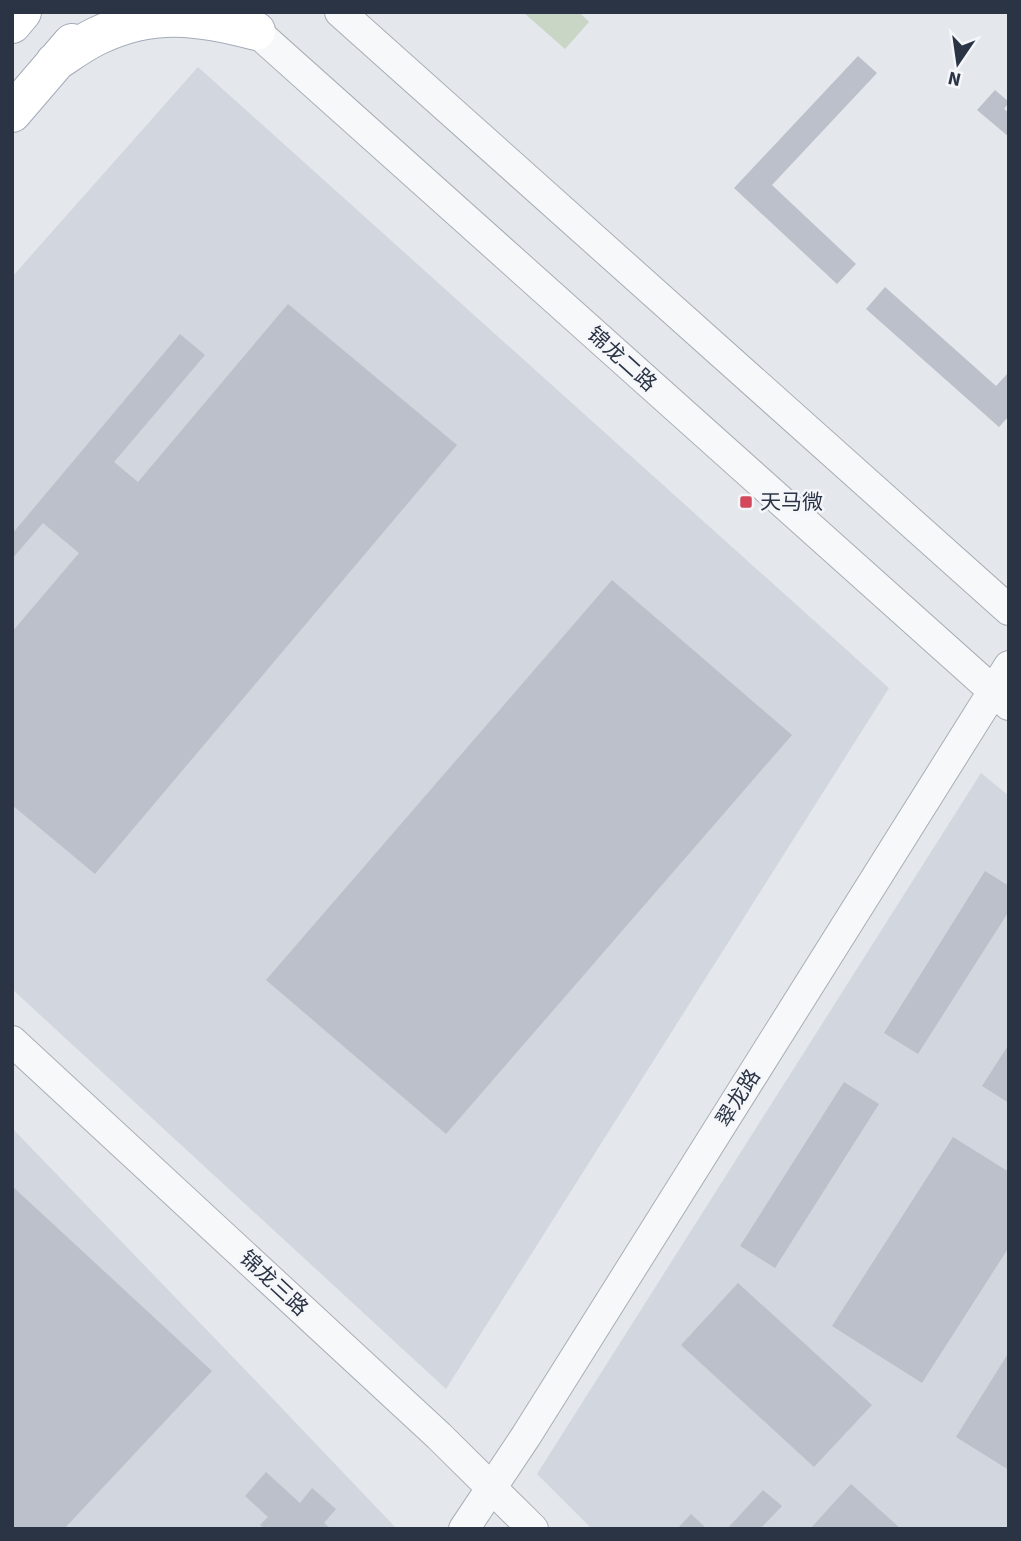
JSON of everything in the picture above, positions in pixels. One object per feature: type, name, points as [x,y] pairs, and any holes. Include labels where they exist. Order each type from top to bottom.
[{"type":"main road","points":[[12,113],[97,12]]},
{"type":"main road","points":[[55,62],[96,36],[134,22],[173,17],[245,22]]},
{"type":"street","points":[[340,12],[1009,610]]},
{"type":"street","name":"锦龙二路","points":[[245,22],[1001,698]]},
{"type":"street","name":"翠龙路","points":[[464,1529],[1001,698],[1009,666]]},
{"type":"street","name":"锦龙三路","points":[[12,1041],[439,1436],[533,1529]]},
{"type":"shaded area","points":[[198,67],[889,688],[446,1389],[12,989],[12,277]]},
{"type":"shaded area","points":[[981,773],[1009,796],[1009,1529],[592,1529],[537,1474]]},
{"type":"shaded area","points":[[12,1128],[254,1379],[397,1529],[12,1529]]},
{"type":"green space","points":[[523,12],[579,12],[589,22],[565,49]]},
{"type":"building","points":[[858,56],[877,73],[772,185],[856,264],[837,284],[734,188]]},
{"type":"building","points":[[995,90],[1009,102],[1004,109],[1009,113],[1009,137],[977,110]]},
{"type":"building","points":[[885,287],[996,386],[1009,372],[1009,416],[999,427],[866,309]]},
{"type":"building","points":[[288,304],[457,445],[95,874],[12,805],[12,632],[79,553],[43,523],[12,559],[12,534],[180,334],[205,355],[114,462],[138,482]]},
{"type":"building","points":[[612,580],[792,735],[446,1134],[266,980]]},
{"type":"building","points":[[985,871],[1009,886],[1009,911],[918,1054],[884,1033]]},
{"type":"building","points":[[1009,1044],[1009,1103],[982,1086]]},
{"type":"building","points":[[844,1082],[879,1104],[775,1268],[740,1246]]},
{"type":"building","points":[[953,1137],[1009,1172],[1009,1247],[922,1383],[832,1326]]},
{"type":"building","points":[[12,1186],[212,1371],[64,1529],[12,1529]]},
{"type":"building","points":[[738,1283],[872,1405],[814,1467],[681,1345]]},
{"type":"building","points":[[1009,1352],[1009,1470],[956,1437]]},
{"type":"building","points":[[266,1472],[300,1503],[312,1488],[336,1509],[324,1523],[331,1529],[265,1529],[260,1525],[268,1517],[245,1496]]},
{"type":"building","points":[[851,1484],[901,1529],[810,1529]]},
{"type":"building","points":[[763,1490],[782,1506],[760,1529],[727,1529]]},
{"type":"building","points":[[691,1514],[707,1529],[677,1529]]},
{"type":"place","name":"天马微","points":[[746,502]]}]
